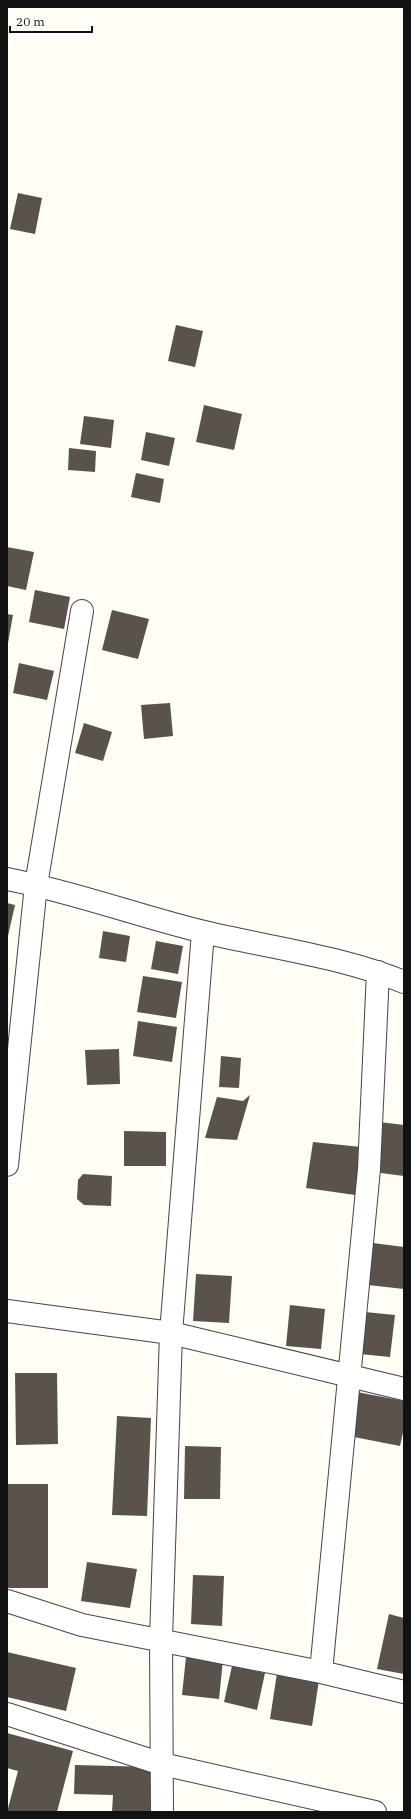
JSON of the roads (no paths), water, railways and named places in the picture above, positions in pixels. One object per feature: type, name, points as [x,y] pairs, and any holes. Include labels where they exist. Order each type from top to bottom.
[{"type":"street","points":[[7,1158],[14,1025],[82,611]]},
{"type":"street","points":[[7,879],[36,885],[203,932],[353,964],[404,982]]},
{"type":"street","points":[[162,1812],[161,1640],[171,1333],[203,932]]},
{"type":"street","points":[[321,1672],[369,1169],[378,972]]},
{"type":"street","points":[[7,1311],[171,1333],[404,1389]]},
{"type":"street","points":[[7,1601],[82,1625],[321,1672],[404,1692]]},
{"type":"street","points":[[7,1714],[162,1764],[375,1812]]}]
